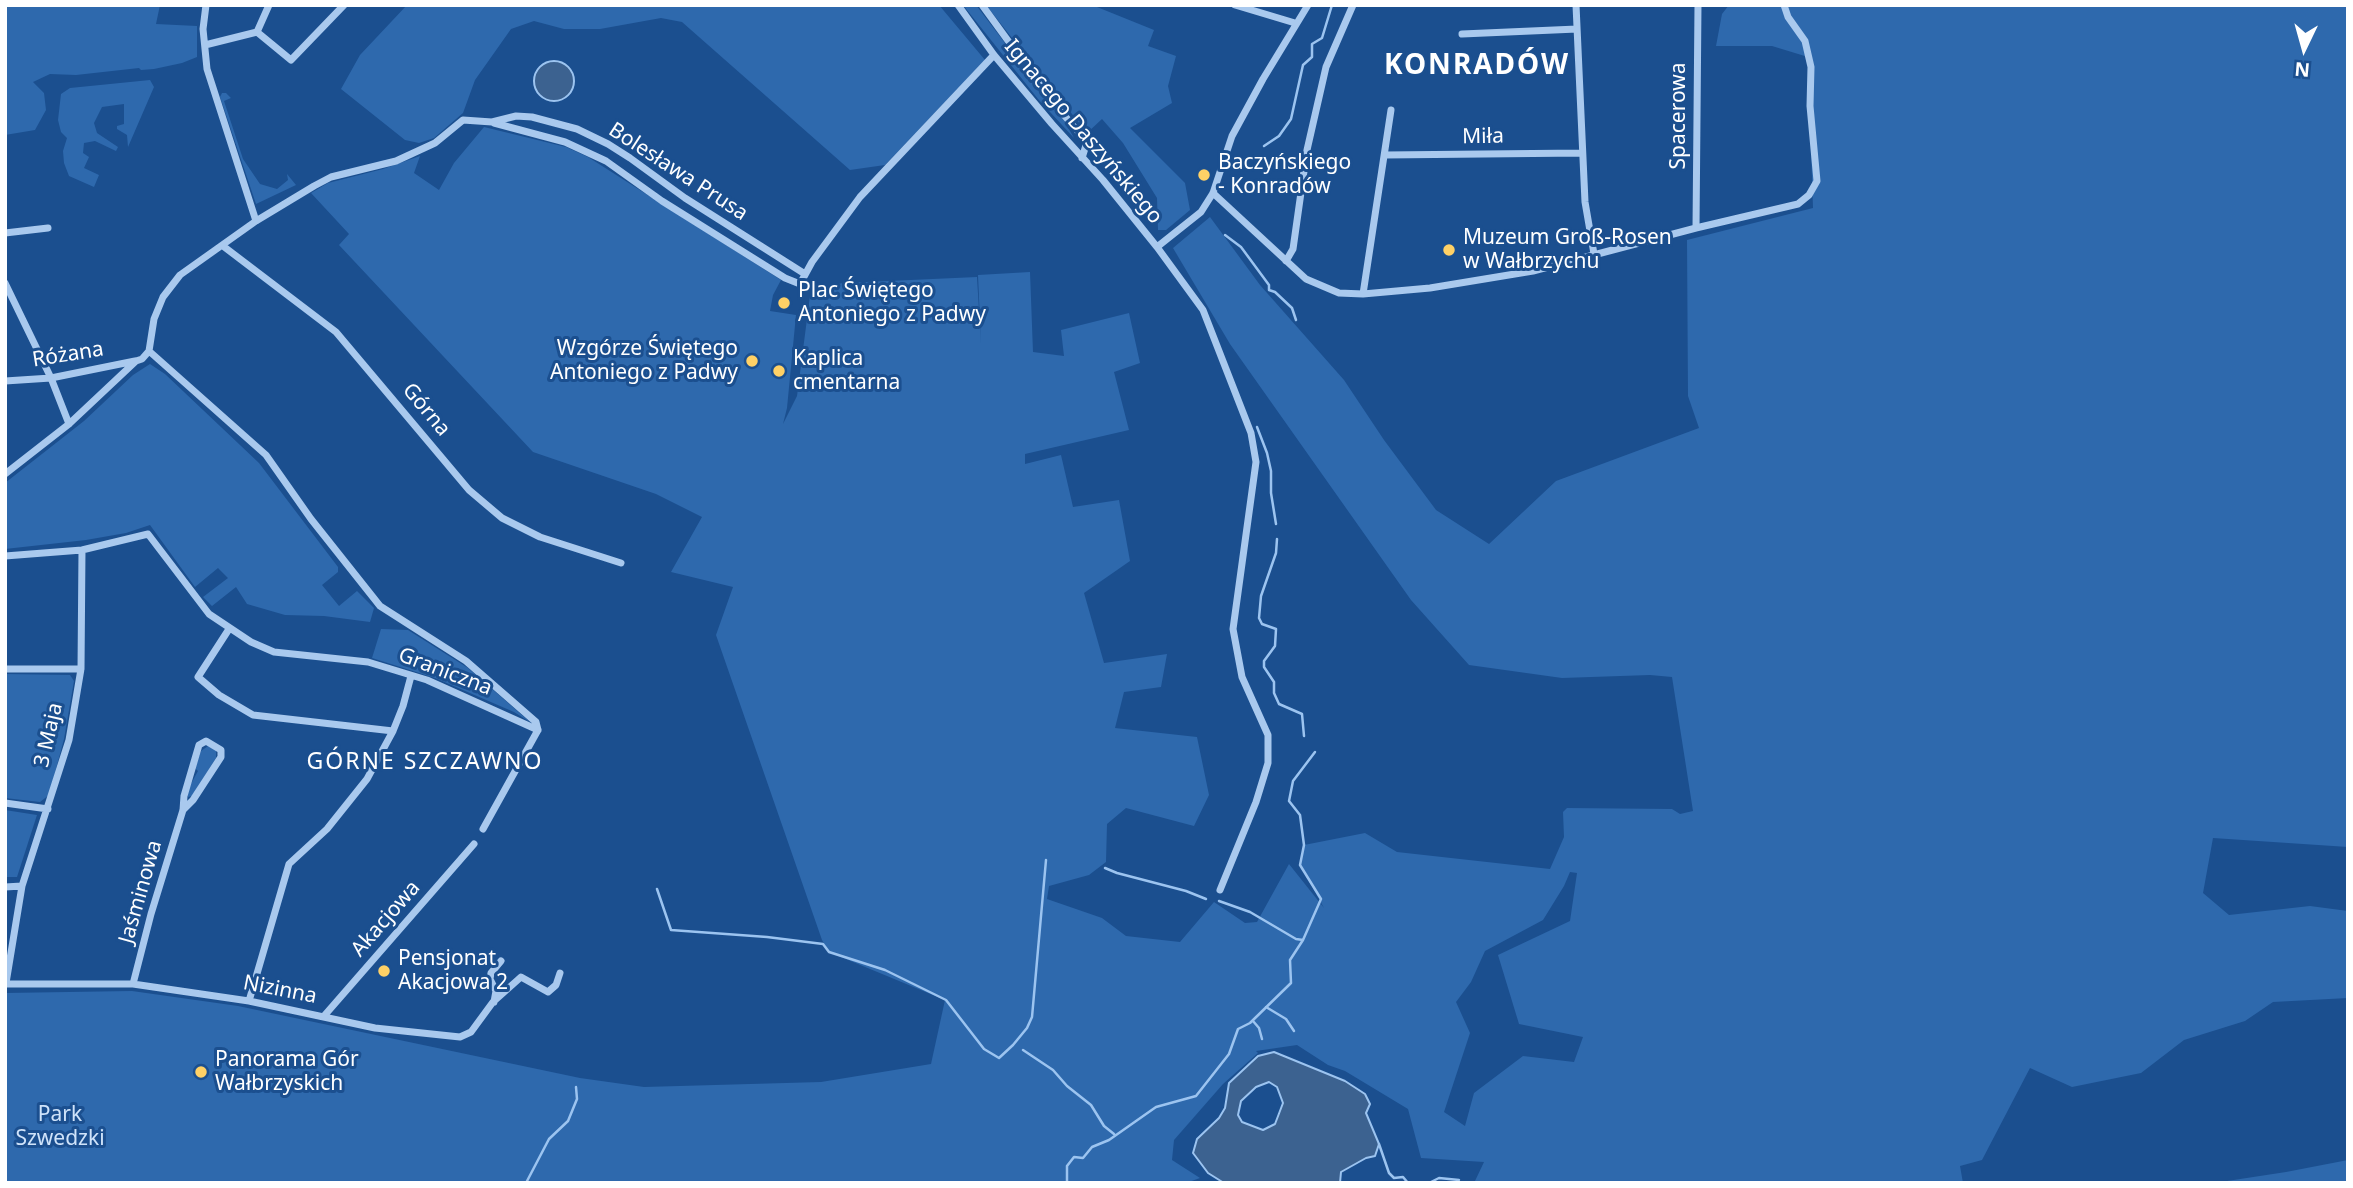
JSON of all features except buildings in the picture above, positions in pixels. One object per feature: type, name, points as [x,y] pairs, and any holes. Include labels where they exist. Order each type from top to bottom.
[{"type":"street","points":[[206,5],[203,29],[207,69],[256,221]]},
{"type":"street","points":[[257,32],[269,5]]},
{"type":"street","points":[[257,32],[291,60],[344,5]]},
{"type":"street","name":"Ignacego Daszyńskiego","points":[[958,5],[994,55],[1157,247],[1203,310],[1251,433],[1256,463],[1233,629],[1242,677],[1268,735],[1268,763],[1256,802],[1220,890]]},
{"type":"street","points":[[982,5],[1052,101],[1087,142],[1082,158]]},
{"type":"street","points":[[1235,5],[1295,23]]},
{"type":"street","points":[[1157,247],[1201,212],[1213,193],[1233,136],[1295,23],[1308,5]]},
{"type":"street","points":[[1286,261],[1293,249],[1307,150],[1325,67],[1353,5]]},
{"type":"street","points":[[1576,5],[1585,202],[1594,254]]},
{"type":"street","name":"Spacerowa","points":[[1696,228],[1698,5]]},
{"type":"street","points":[[1213,193],[1307,279],[1339,293],[1363,294],[1430,288],[1523,273],[1798,204],[1809,195],[1817,181],[1810,106],[1811,67],[1805,41],[1788,17],[1784,5]]},
{"type":"street","points":[[1462,34],[1577,29]]},
{"type":"street","points":[[205,45],[257,32]]},
{"type":"street","points":[[492,122],[565,142],[607,161],[662,201],[785,278],[800,284],[850,210],[880,174],[994,55]]},
{"type":"street","points":[[1363,294],[1391,110]]},
{"type":"street","name":"Bolesława Prusa","points":[[149,351],[154,319],[163,297],[180,275],[256,221],[331,177],[396,161],[435,143],[463,120],[492,122],[516,116],[532,117],[577,129],[608,144],[685,198],[806,274]]},
{"type":"street","name":"Miła","points":[[1385,155],[1582,153]]},
{"type":"street","points":[[5,233],[48,228]]},
{"type":"street","name":"Górna","points":[[223,246],[337,332],[469,490],[502,518],[540,537],[621,563]]},
{"type":"street","points":[[5,282],[51,378],[69,424]]},
{"type":"street","points":[[5,474],[69,424],[149,351],[266,456],[311,519],[380,606],[466,661],[536,722],[538,730],[483,829]]},
{"type":"street","name":"Różana","points":[[5,381],[51,378],[136,361]]},
{"type":"street","name":"Graniczna","points":[[5,556],[82,550],[148,534],[209,614],[251,642],[274,652],[368,662],[427,680],[538,730]]},
{"type":"street","name":"3 Maja","points":[[6,984],[22,886],[69,740],[80,669],[82,550]]},
{"type":"street","points":[[229,629],[198,677],[219,695],[253,715],[393,731]]},
{"type":"street","name":"3 Maja","points":[[5,669],[80,669]]},
{"type":"street","points":[[249,1001],[289,864],[327,829],[367,779],[393,731],[411,676]]},
{"type":"street","name":"Jaśminowa","points":[[133,984],[199,745],[206,741],[221,750],[222,757],[193,800],[183,810]]},
{"type":"street","points":[[5,803],[48,809]]},
{"type":"street","name":"Akacjowa","points":[[324,1017],[474,844]]},
{"type":"street","points":[[5,887],[22,886]]},
{"type":"street","points":[[494,1002],[496,991],[490,979],[491,973],[501,961]]},
{"type":"street","name":"Nizinna","points":[[6,984],[133,984],[249,1001],[375,1028],[460,1037],[471,1032],[494,1002],[521,977],[548,992],[556,985],[560,973]]},
{"type":"green space","points":[[5,5],[160,5],[156,24],[197,26],[197,57],[154,69],[139,68],[76,75],[50,74],[33,82],[44,93],[46,110],[35,130],[5,135]]},
{"type":"green space","points":[[407,5],[939,5],[985,60],[885,165],[850,170],[682,22],[661,18],[600,29],[564,29],[534,21],[511,29],[475,80],[463,113],[434,138],[419,143],[405,140],[341,89],[360,55]]},
{"type":"green space","points":[[963,5],[976,5],[1065,122],[1074,138],[1038,99]]},
{"type":"green space","points":[[986,5],[1092,5],[1154,30],[1148,46],[1176,56],[1168,86],[1172,103],[1130,128],[1185,183],[1190,210],[1166,230],[1158,230],[1157,198],[1123,143],[1102,119],[1087,133]]},
{"type":"green space","name":"Park Szwedzki","points":[[1729,5],[2348,5],[2348,847],[2213,838],[2203,893],[2229,915],[2310,906],[2348,911],[2348,998],[2273,1002],[2245,1021],[2184,1040],[2141,1073],[2072,1087],[2030,1068],[1982,1160],[1960,1166],[1963,1183],[1477,1183],[1475,1181],[1484,1162],[1421,1158],[1408,1109],[1297,1045],[1256,1051],[1258,1053],[1223,1084],[1174,1140],[1172,1160],[1200,1178],[1186,1183],[5,1183],[5,993],[132,991],[238,1006],[580,1078],[644,1087],[821,1082],[931,1064],[945,1000],[829,952],[822,940],[716,635],[733,587],[671,572],[702,517],[656,494],[533,452],[339,245],[349,234],[311,193],[328,183],[420,156],[414,173],[439,190],[454,163],[484,127],[566,147],[588,157],[781,280],[773,295],[770,311],[796,315],[783,424],[797,396],[811,288],[844,283],[977,277],[981,344],[978,275],[1030,272],[1033,352],[1064,356],[1061,330],[1129,313],[1140,363],[1114,372],[1129,430],[1025,454],[1025,464],[1061,455],[1073,507],[1119,500],[1130,561],[1084,593],[1104,663],[1167,654],[1161,687],[1124,692],[1115,728],[1197,737],[1209,795],[1194,826],[1126,808],[1107,824],[1106,862],[1089,875],[1049,886],[1047,899],[1102,918],[1126,936],[1180,942],[1214,902],[1245,923],[1257,922],[1289,864],[1324,908],[1300,865],[1304,845],[1365,833],[1397,852],[1550,869],[1564,837],[1563,812],[1567,808],[1672,809],[1680,814],[1693,811],[1672,677],[1650,675],[1562,678],[1469,665],[1411,600],[1230,344],[1173,248],[1210,217],[1260,285],[1344,380],[1436,510],[1489,544],[1556,481],[1699,428],[1688,396],[1687,240],[1813,208],[1808,57],[1772,46],[1716,46],[1722,14]],"holes":[[[1570,872],[1577,873],[1570,921],[1498,955],[1519,1024],[1583,1037],[1574,1062],[1523,1056],[1474,1093],[1465,1126],[1444,1112],[1470,1033],[1456,1002],[1471,982],[1485,951],[1543,920]]]},
{"type":"green space","points":[[150,80],[154,87],[128,147],[127,135],[117,129],[117,126],[124,124],[124,104],[102,107],[94,123],[97,133],[118,147],[116,151],[95,141],[84,143],[83,153],[89,157],[84,168],[99,175],[94,187],[69,176],[63,151],[67,138],[61,132],[58,120],[61,94],[70,88]]},
{"type":"green space","points":[[222,93],[231,98],[224,101],[243,159],[260,184],[277,189],[288,180],[287,174],[296,185],[256,204],[220,97]]},
{"type":"green space","points":[[150,364],[165,374],[259,463],[338,567],[338,572],[322,585],[339,606],[357,591],[374,608],[370,622],[324,616],[285,615],[247,604],[236,587],[212,606],[203,597],[228,578],[218,568],[195,587],[150,525],[126,533],[86,540],[5,549],[5,483],[84,421],[133,375]]},
{"type":"green space","points":[[381,629],[408,630],[468,668],[530,722],[514,712],[435,678],[372,658]]},
{"type":"green space","points":[[5,674],[70,675],[74,681],[64,739],[49,795],[40,802],[5,798]]},
{"type":"green space","points":[[208,746],[216,749],[216,758],[192,796],[188,797],[187,791],[198,771],[195,768],[201,751]]},
{"type":"green space","points":[[5,810],[37,815],[17,877],[5,877]]},
{"type":"green space","points":[[2348,1160],[2348,1183],[2214,1183],[2286,1172]]},
{"type":"shaded area","points":[[554,61],[562,62],[568,67],[573,73],[573,89],[568,95],[562,100],[554,101],[546,100],[540,95],[535,89],[534,81],[535,73],[540,67],[546,62]]},
{"type":"shaded area","points":[[1274,1052],[1345,1081],[1365,1094],[1370,1104],[1366,1113],[1379,1144],[1375,1156],[1341,1172],[1340,1183],[1224,1183],[1208,1173],[1193,1153],[1197,1139],[1219,1118],[1225,1108],[1229,1083],[1258,1056]],"holes":[[[1269,1082],[1277,1087],[1283,1103],[1275,1124],[1263,1130],[1242,1122],[1238,1115],[1241,1101],[1256,1087]]]},
{"type":"waterway","points":[[1264,146],[1279,136],[1291,119],[1303,65],[1312,57],[1312,44],[1322,38],[1332,5]]},
{"type":"waterway","points":[[1225,235],[1241,247],[1269,285],[1269,290],[1275,292],[1292,308],[1296,320]]},
{"type":"waterway","points":[[1257,427],[1271,471],[1276,524]]},
{"type":"waterway","points":[[1277,539],[1276,553],[1261,596],[1259,618],[1262,624],[1276,629],[1275,646],[1264,661],[1264,667],[1274,682],[1274,693],[1279,704],[1302,714],[1304,736]]},
{"type":"waterway","points":[[1067,1183],[1067,1166],[1074,1157],[1083,1158],[1092,1147],[1109,1140],[1156,1107],[1196,1096],[1229,1054],[1238,1029],[1250,1023],[1291,983],[1290,960],[1303,940],[1321,899],[1300,865],[1304,845],[1300,815],[1289,801],[1293,781],[1315,752]]},
{"type":"waterway","points":[[657,889],[671,930],[823,944],[829,952],[885,970],[946,1000],[984,1049],[999,1058],[1027,1028],[1032,1017],[1046,860]]},
{"type":"waterway","points":[[1105,868],[1206,899]]},
{"type":"waterway","points":[[1219,901],[1250,912],[1296,939],[1303,940]]},
{"type":"waterway","points":[[1266,1007],[1286,1019],[1294,1031]]},
{"type":"waterway","points":[[1253,1021],[1259,1028],[1262,1039]]},
{"type":"waterway","points":[[1023,1050],[1053,1070],[1067,1086],[1091,1105],[1104,1126],[1114,1134]]},
{"type":"waterway","points":[[526,1183],[549,1139],[568,1121],[577,1099],[576,1087]]},
{"type":"waterway","points":[[1379,1144],[1389,1173],[1394,1178],[1403,1177],[1408,1183]]},
{"type":"waterway","points":[[1429,1183],[1439,1178],[1459,1180]]},
{"type":"place","name":"Baczyńskiego - Konradów","points":[[1204,175]]},
{"type":"place","name":"Muzeum Groß-Rosen w Wałbrzychu","points":[[1449,250]]},
{"type":"place","name":"Plac Świętego Antoniego z Padwy","points":[[784,303]]},
{"type":"place","name":"Wzgórze Świętego Antoniego z Padwy","points":[[752,361]]},
{"type":"place","name":"Kaplica cmentarna","points":[[779,371]]},
{"type":"place","name":"Pensjonat Akacjowa 2","points":[[384,971]]},
{"type":"place","name":"Panorama Gór Wałbrzyskich","points":[[201,1072]]},
{"type":"district","name":"KONRADÓW","points":[[1477,66]]},
{"type":"district","name":"GÓRNE SZCZAWNO","points":[[425,762]]}]
